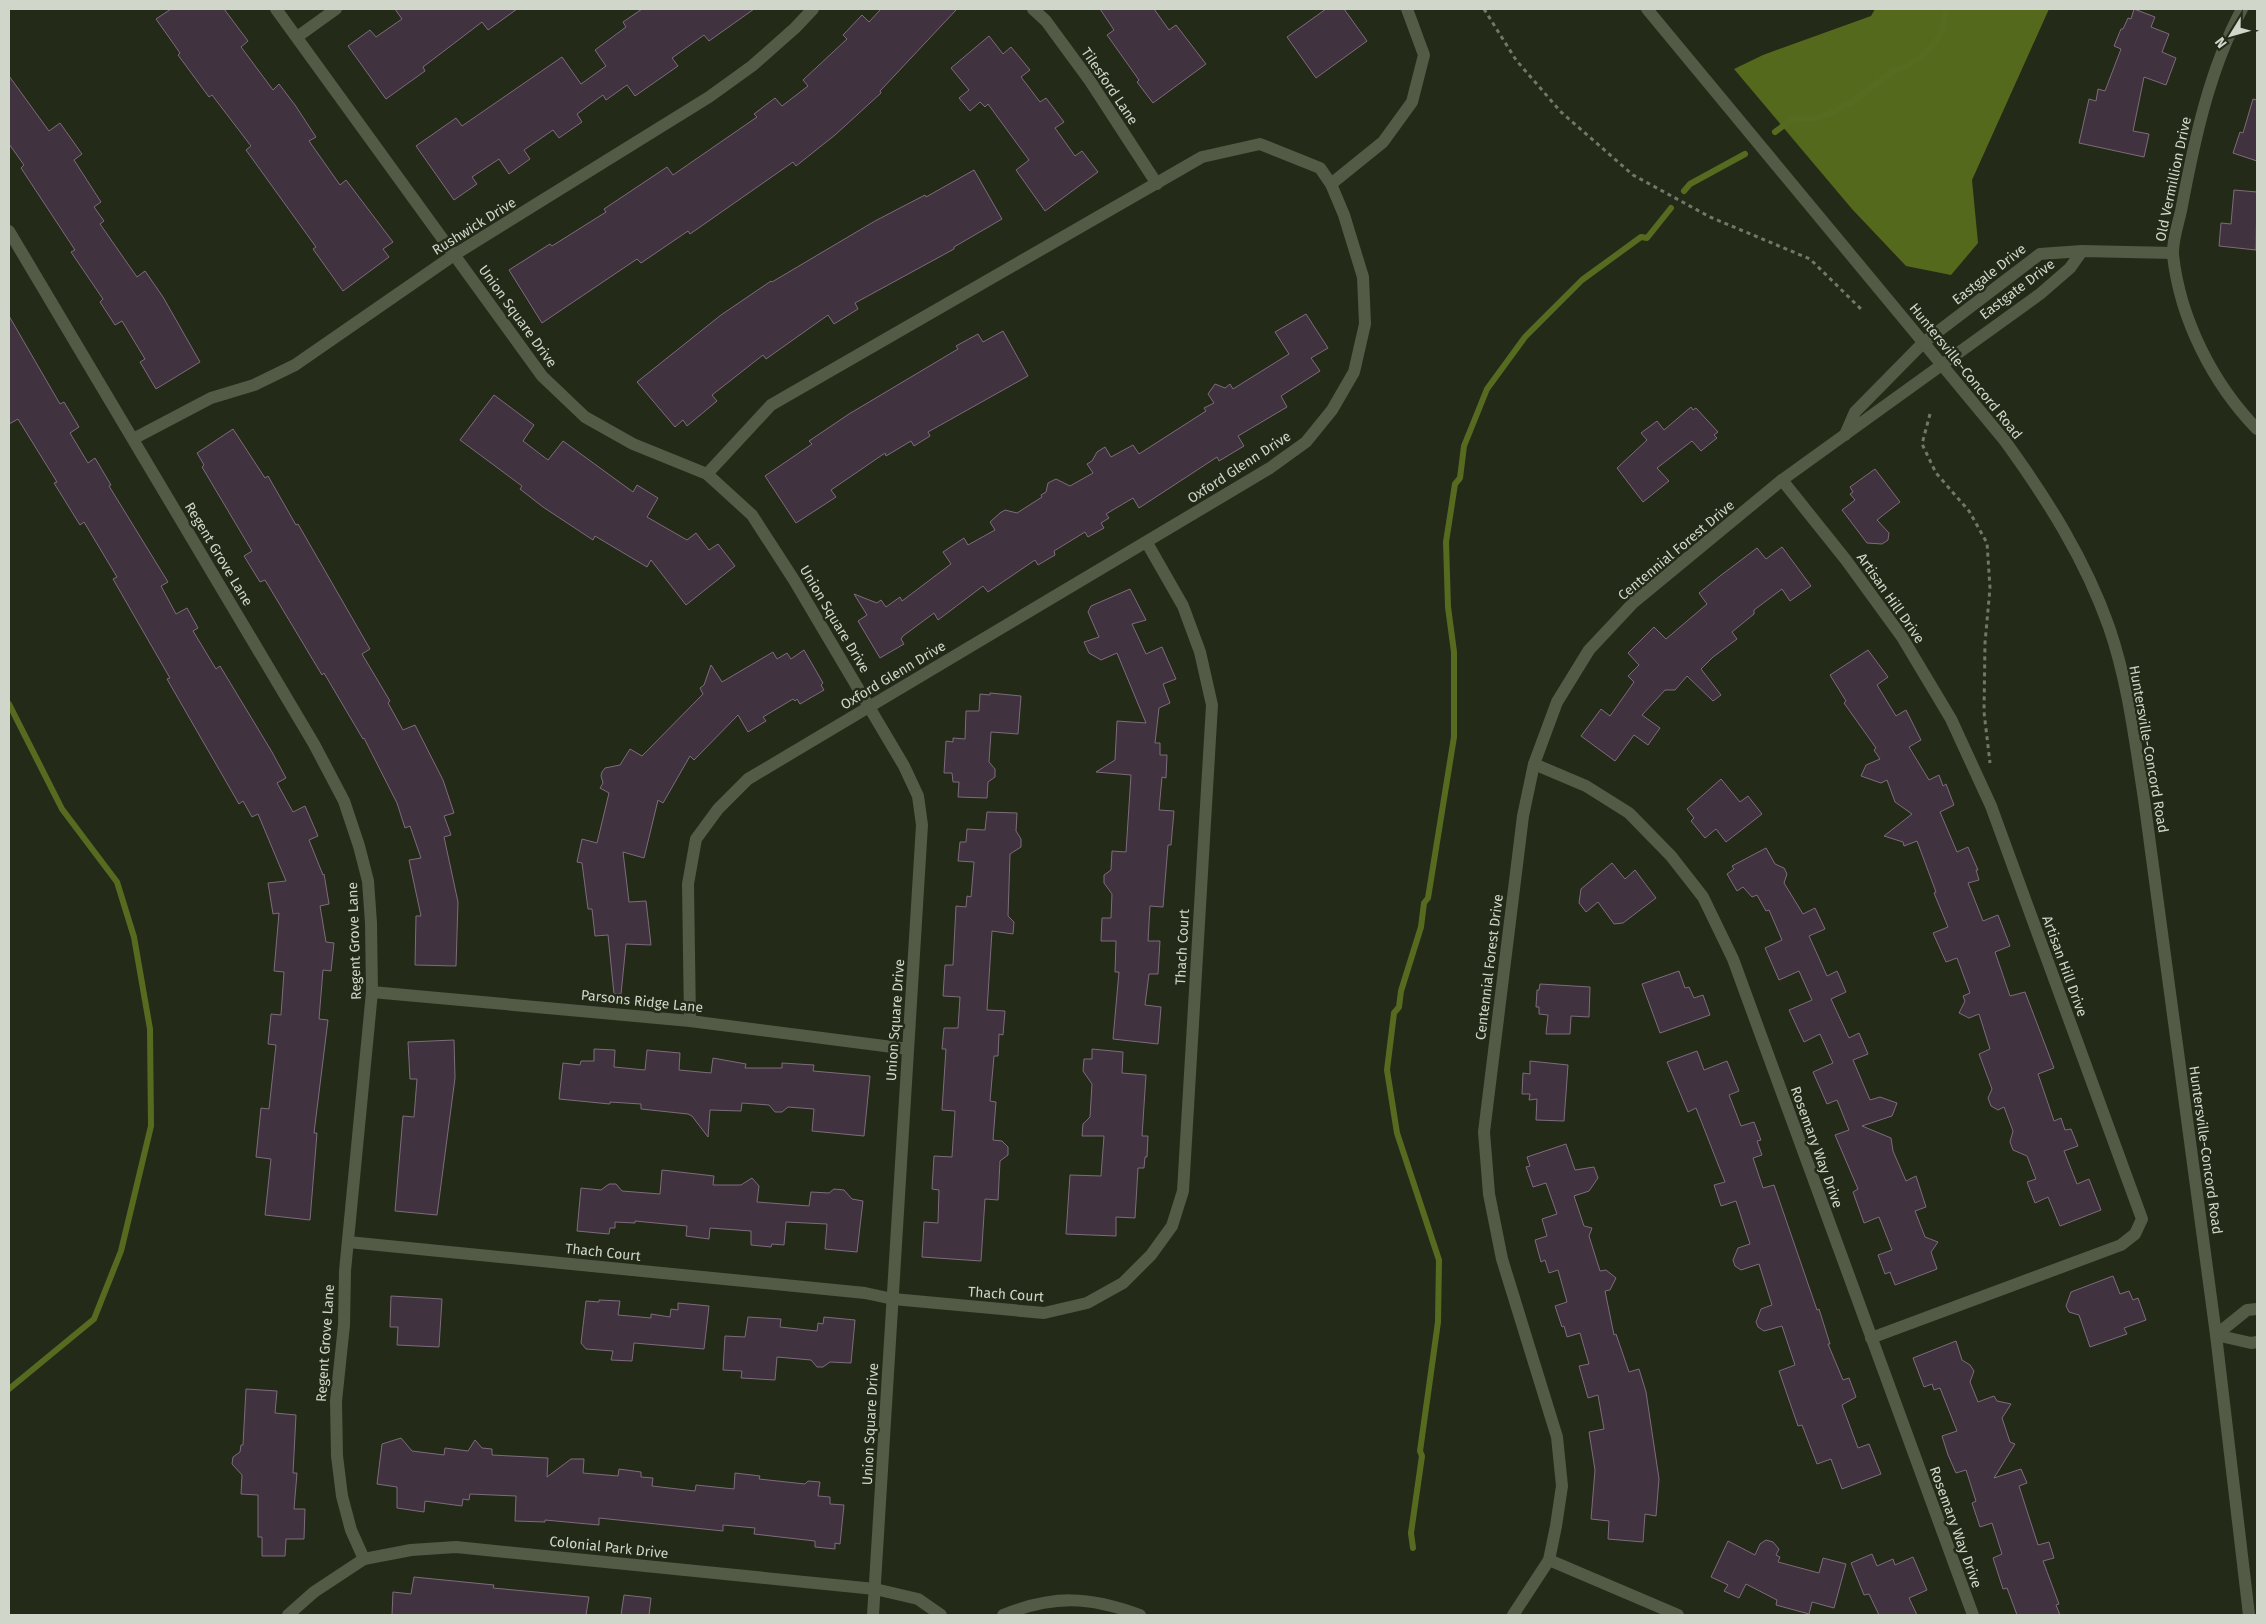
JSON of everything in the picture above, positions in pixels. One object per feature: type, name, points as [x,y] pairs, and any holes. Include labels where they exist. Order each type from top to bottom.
[{"type":"street","name":"Union Square Drive","points":[[276,9],[542,376],[585,417],[633,444],[707,474],[752,515],[794,580],[904,766],[918,796],[922,826],[873,1615]]},
{"type":"street","points":[[296,37],[336,9]]},
{"type":"street","name":"Rushwick Drive","points":[[133,439],[211,398],[254,385],[295,365],[454,255],[709,97],[752,66],[795,28],[813,9]]},
{"type":"street","name":"Tilesford Lane","points":[[1033,9],[1046,21],[1090,81],[1157,184]]},
{"type":"street","points":[[1332,184],[1383,142],[1412,102],[1424,55],[1407,9]]},
{"type":"street","name":"Huntersville-Concord Road","points":[[1647,9],[1823,219],[2005,441],[2046,498],[2088,573],[2110,629],[2130,710],[2144,799],[2216,1335],[2249,1615]]},
{"type":"street","name":"Old Vermillion Drive","points":[[2242,9],[2230,32],[2201,117],[2173,253],[2181,296],[2201,350],[2237,409],[2257,430]]},
{"type":"street","name":"Oxford Glenn Drive","points":[[690,1021],[688,884],[696,839],[718,809],[748,779],[1270,468],[1306,442],[1332,410],[1354,372],[1365,324],[1363,277],[1344,214],[1332,184],[1320,168],[1260,144],[1202,157],[771,405],[707,474]]},
{"type":"street","name":"Regent Grove Lane","points":[[9,232],[314,744],[344,801],[368,881],[372,992],[345,1271],[344,1325],[336,1401],[337,1456],[346,1513],[351,1530],[364,1559]]},
{"type":"street","points":[[2082,251],[2173,253]]},
{"type":"street","name":"Eastgale Drive","points":[[1923,343],[2040,254],[2082,251]]},
{"type":"street","name":"Eastgate Drive","points":[[1940,364],[2040,294],[2070,268],[2082,251]]},
{"type":"street","points":[[1845,435],[1855,412],[1923,343]]},
{"type":"street","name":"Centennial Forest Drive","points":[[1513,1615],[1549,1560],[1562,1486],[1556,1437],[1502,1259],[1489,1194],[1484,1132],[1523,816],[1534,764],[1557,702],[1589,650],[1634,602],[1782,480],[1940,364]]},
{"type":"street","name":"Artisan Hill Drive","points":[[1782,480],[1846,560],[1902,637],[1951,719],[1991,806],[2142,1219],[2135,1234],[2121,1245],[1871,1338]]},
{"type":"street","name":"Thach Court","points":[[348,1242],[865,1293],[893,1299],[1044,1313],[1087,1303],[1123,1283],[1151,1255],[1172,1226],[1183,1191],[1212,704],[1200,652],[1183,606],[1147,543]]},
{"type":"street","name":"Rosemary Way Drive","points":[[1534,764],[1586,786],[1629,813],[1671,856],[1703,897],[1732,959],[1973,1615]]},
{"type":"street","name":"Parsons Ridge Lane","points":[[372,992],[690,1021],[908,1048]]},
{"type":"street","points":[[2216,1335],[2247,1310],[2257,1309]]},
{"type":"street","points":[[2216,1335],[2251,1343],[2257,1342]]},
{"type":"street","name":"Colonial Park Drive","points":[[288,1615],[314,1592],[364,1559],[411,1550],[456,1547],[875,1589],[918,1598],[941,1615]]},
{"type":"street","points":[[1549,1560],[1678,1615]]},
{"type":"street","points":[[1002,1615],[1029,1604],[1061,1600],[1098,1602],[1140,1615]]},
{"type":"path","points":[[1484,9],[1516,60],[1561,112],[1633,175],[1710,217],[1810,259],[1863,311]]},
{"type":"path","points":[[1930,414],[1922,444],[1936,473],[1969,510],[1987,542],[1990,588],[1984,643],[1984,712],[1991,767]]},
{"type":"green space","points":[[1875,9],[2049,9],[1972,180],[1978,243],[1951,275],[1906,266],[1852,209],[1734,69],[1763,55],[1871,16]]},
{"type":"building","points":[[171,9],[224,9],[248,41],[241,47],[273,90],[279,84],[295,105],[316,137],[309,141],[340,185],[346,180],[393,242],[383,249],[389,257],[343,291],[313,249],[316,247],[246,150],[251,146],[212,95],[209,97],[178,55],[180,53],[156,19]]},
{"type":"building","points":[[395,9],[517,9],[488,30],[482,22],[423,67],[425,71],[386,99],[348,46],[370,30],[376,37],[402,19]]},
{"type":"building","points":[[642,9],[754,9],[709,41],[704,35],[672,58],[678,66],[635,96],[627,85],[606,100],[603,95],[577,114],[582,122],[559,138],[553,130],[524,150],[530,159],[509,174],[499,159],[472,177],[477,184],[454,200],[416,146],[456,118],[462,126],[562,57],[581,84],[606,66],[595,50],[626,27],[623,22]]},
{"type":"building","points":[[881,9],[957,9],[880,91],[881,93],[835,135],[796,166],[793,162],[690,234],[688,231],[641,263],[637,259],[542,323],[509,270],[606,212],[604,209],[667,167],[673,175],[757,117],[754,114],[775,98],[782,106],[808,86],[803,80],[847,39],[843,35],[862,15],[869,22]]},
{"type":"building","points":[[1100,9],[1154,9],[1169,30],[1176,25],[1206,64],[1153,103],[1107,35],[1114,30]]},
{"type":"building","points":[[1326,9],[1344,9],[1367,41],[1316,78],[1287,37]]},
{"type":"building","points":[[2134,9],[2155,17],[2151,27],[2169,34],[2162,52],[2176,58],[2166,85],[2144,77],[2133,131],[2149,134],[2144,157],[2079,143],[2089,99],[2096,101],[2098,89],[2105,91],[2121,49],[2114,46],[2121,29],[2123,29],[2128,18],[2131,19]]},
{"type":"building","points":[[989,36],[1003,54],[1011,47],[1030,70],[1021,77],[1040,102],[1046,98],[1064,122],[1055,128],[1075,156],[1082,151],[1098,172],[1045,211],[1016,170],[1029,160],[988,104],[985,107],[980,102],[970,111],[959,98],[969,90],[951,68]]},
{"type":"building","points":[[9,76],[49,131],[60,123],[82,154],[74,160],[101,202],[94,207],[104,221],[100,224],[137,277],[145,271],[163,297],[200,362],[156,389],[140,362],[145,359],[122,321],[115,325],[100,302],[103,299],[71,252],[75,250],[21,168],[24,165],[9,144]]},
{"type":"building","points":[[2253,99],[2257,100],[2257,161],[2233,153],[2240,132],[2243,133]]},
{"type":"building","points":[[974,170],[1002,219],[954,247],[954,249],[855,303],[858,309],[834,324],[828,315],[766,359],[763,355],[712,395],[717,401],[687,426],[683,420],[675,427],[637,382],[721,315],[771,281],[875,221],[925,195],[926,197]]},
{"type":"building","points":[[2234,190],[2257,192],[2256,250],[2219,246],[2221,223],[2231,224]]},
{"type":"building","points":[[1306,314],[1328,348],[1311,358],[1320,371],[1281,396],[1287,407],[1238,436],[1244,446],[1219,461],[1217,457],[1139,508],[1133,498],[1106,514],[1109,518],[1101,523],[1104,528],[1088,537],[1085,532],[1054,551],[1055,555],[1038,565],[1035,560],[988,592],[983,586],[938,620],[934,613],[903,636],[901,639],[904,644],[880,658],[858,621],[867,615],[854,594],[877,603],[881,600],[886,607],[900,597],[902,601],[951,564],[943,552],[964,538],[968,545],[995,530],[990,522],[1000,513],[1005,510],[1017,513],[1042,497],[1041,495],[1046,492],[1048,483],[1056,479],[1070,486],[1093,473],[1087,464],[1092,461],[1097,452],[1105,447],[1111,457],[1133,445],[1139,454],[1206,411],[1204,408],[1214,403],[1208,394],[1215,384],[1225,388],[1230,384],[1233,389],[1289,354],[1275,332]]},
{"type":"building","points":[[9,316],[60,404],[64,402],[79,427],[70,433],[88,463],[95,458],[111,485],[109,486],[168,582],[161,586],[176,614],[187,608],[198,628],[193,631],[216,669],[220,666],[272,752],[286,778],[277,783],[293,812],[305,806],[318,836],[309,840],[324,874],[329,904],[320,906],[326,942],[334,943],[331,971],[323,970],[319,1019],[328,1020],[314,1133],[317,1133],[310,1220],[265,1215],[271,1159],[256,1157],[261,1108],[269,1109],[276,1045],[268,1044],[271,1014],[281,1015],[284,972],[274,971],[279,913],[273,914],[268,883],[286,881],[258,814],[252,817],[243,801],[239,804],[167,679],[170,678],[113,579],[117,577],[84,522],[80,525],[54,483],[57,482],[18,419],[9,424]]},
{"type":"building","points":[[1003,331],[1028,376],[928,432],[930,436],[914,446],[911,441],[886,456],[885,453],[831,490],[836,497],[796,523],[765,476],[812,444],[809,441],[849,414],[958,349],[956,346],[978,334],[983,342]]},
{"type":"building","points":[[494,395],[534,425],[523,441],[548,460],[563,441],[633,492],[637,485],[658,498],[647,517],[687,540],[696,533],[709,550],[718,544],[735,566],[686,605],[651,560],[647,567],[595,536],[593,540],[543,507],[520,489],[522,486],[460,440]]},
{"type":"building","points":[[1691,407],[1693,410],[1696,408],[1718,432],[1714,435],[1717,438],[1701,451],[1692,441],[1657,468],[1669,481],[1643,502],[1617,468],[1647,440],[1641,433],[1657,421],[1664,430]]},
{"type":"building","points":[[233,429],[265,478],[268,476],[296,525],[298,524],[370,649],[362,654],[390,701],[388,703],[403,730],[415,725],[443,780],[454,813],[444,816],[451,835],[444,837],[458,902],[456,966],[415,965],[416,916],[421,916],[409,860],[421,858],[410,826],[405,828],[397,803],[364,738],[324,673],[322,675],[265,580],[260,582],[244,556],[252,551],[202,467],[204,465],[197,453]]},
{"type":"building","points":[[1875,469],[1900,502],[1877,520],[1889,533],[1888,540],[1882,544],[1867,543],[1842,510],[1855,500],[1850,494],[1853,492],[1850,487]]},
{"type":"building","points":[[1782,547],[1811,586],[1790,601],[1782,589],[1754,610],[1754,614],[1732,632],[1737,639],[1713,657],[1701,669],[1721,695],[1713,701],[1687,676],[1675,690],[1665,690],[1642,715],[1660,728],[1648,745],[1634,735],[1615,761],[1581,736],[1601,709],[1610,716],[1634,682],[1628,676],[1639,665],[1628,653],[1654,627],[1666,639],[1707,604],[1699,593],[1720,576],[1757,548],[1766,559]]},
{"type":"building","points":[[1130,589],[1146,620],[1132,624],[1146,654],[1162,647],[1176,679],[1163,684],[1170,703],[1159,708],[1155,743],[1160,743],[1160,755],[1167,755],[1166,778],[1162,777],[1159,810],[1174,811],[1171,845],[1168,845],[1163,907],[1150,906],[1148,941],[1160,941],[1158,974],[1149,974],[1145,1005],[1161,1007],[1158,1044],[1113,1039],[1119,972],[1115,972],[1116,941],[1101,941],[1102,918],[1111,918],[1112,894],[1104,883],[1104,875],[1111,870],[1112,851],[1126,852],[1131,775],[1096,772],[1115,760],[1117,721],[1146,723],[1117,653],[1101,660],[1089,653],[1084,642],[1099,637],[1088,612],[1091,606]]},
{"type":"building","points":[[804,650],[823,683],[821,685],[824,690],[800,704],[797,699],[795,701],[793,699],[763,717],[766,721],[748,732],[738,715],[694,760],[690,756],[663,803],[658,800],[644,858],[623,852],[629,902],[646,901],[651,945],[626,944],[621,994],[614,994],[608,935],[595,936],[592,909],[588,909],[582,863],[577,862],[582,839],[597,843],[609,793],[600,788],[603,783],[602,772],[605,768],[620,765],[630,749],[642,756],[703,694],[700,688],[704,685],[711,665],[722,682],[773,652],[777,659],[787,653],[791,659]]},
{"type":"building","points":[[1868,650],[1888,677],[1877,685],[1896,716],[1906,710],[1921,740],[1909,747],[1929,780],[1939,775],[1943,786],[1946,784],[1954,805],[1940,812],[1957,852],[1968,847],[1978,870],[1976,870],[1979,880],[1968,883],[1983,921],[1998,915],[2010,946],[1995,952],[2010,996],[2025,992],[2054,1068],[2038,1074],[2054,1121],[2061,1118],[2065,1130],[2071,1129],[2078,1146],[2064,1151],[2077,1184],[2089,1179],[2101,1210],[2060,1226],[2048,1197],[2035,1203],[2027,1182],[2036,1179],[2027,1156],[2013,1150],[2010,1142],[2013,1131],[2004,1107],[1998,1110],[1991,1106],[1988,1098],[1992,1089],[1979,1054],[1990,1049],[1979,1014],[1969,1018],[1959,1013],[1965,1001],[1963,996],[1970,993],[1957,958],[1946,962],[1933,933],[1948,927],[1934,893],[1936,892],[1917,841],[1904,846],[1903,842],[1884,836],[1912,814],[1895,802],[1887,780],[1881,783],[1861,776],[1866,765],[1880,759],[1874,750],[1876,748],[1844,703],[1846,701],[1830,675]]},
{"type":"building","points":[[990,693],[1021,696],[1018,734],[991,732],[989,762],[995,769],[995,777],[988,782],[987,798],[958,797],[959,782],[953,782],[952,773],[944,773],[946,741],[953,742],[953,738],[965,739],[966,711],[979,711],[980,694],[990,695]]},
{"type":"building","points":[[1721,779],[1740,802],[1748,796],[1762,814],[1726,842],[1716,829],[1705,838],[1691,821],[1694,818],[1687,809]]},
{"type":"building","points":[[987,812],[1017,813],[1016,831],[1021,839],[1021,847],[1010,854],[1008,916],[1014,922],[1013,934],[992,931],[987,1010],[1005,1011],[1003,1035],[999,1034],[998,1056],[994,1056],[990,1101],[996,1102],[993,1140],[1002,1141],[1008,1147],[1008,1155],[1000,1161],[998,1200],[985,1199],[981,1261],[922,1257],[924,1222],[938,1223],[939,1190],[932,1189],[934,1156],[952,1157],[955,1111],[942,1110],[946,1049],[942,1049],[944,1028],[958,1028],[960,997],[943,996],[945,965],[953,965],[956,906],[966,907],[967,896],[971,897],[974,862],[958,861],[960,842],[966,842],[967,829],[985,830]]},
{"type":"building","points":[[1766,848],[1775,864],[1784,868],[1787,874],[1784,883],[1803,914],[1815,908],[1825,929],[1809,936],[1827,976],[1837,971],[1846,992],[1831,999],[1849,1038],[1859,1033],[1868,1054],[1853,1060],[1870,1100],[1880,1097],[1897,1103],[1892,1116],[1862,1126],[1891,1138],[1893,1151],[1906,1181],[1916,1176],[1926,1207],[1915,1211],[1925,1237],[1938,1242],[1931,1252],[1937,1269],[1895,1285],[1890,1272],[1885,1274],[1878,1255],[1892,1250],[1879,1217],[1864,1223],[1853,1192],[1858,1189],[1835,1135],[1849,1130],[1837,1100],[1827,1104],[1813,1072],[1833,1063],[1820,1034],[1804,1042],[1789,1010],[1812,1000],[1799,971],[1779,980],[1765,948],[1782,940],[1769,910],[1766,911],[1757,895],[1752,897],[1743,887],[1737,891],[1727,874],[1734,869],[1732,866]]},
{"type":"building","points":[[1612,863],[1625,879],[1635,870],[1656,898],[1623,923],[1614,924],[1598,902],[1586,912],[1579,903],[1581,889]]},
{"type":"building","points":[[1679,971],[1685,988],[1689,987],[1694,998],[1703,995],[1710,1015],[1660,1033],[1642,984]]},
{"type":"building","points":[[1540,984],[1590,987],[1589,1017],[1571,1016],[1570,1034],[1546,1034],[1548,1015],[1539,1014],[1539,1007],[1536,1007],[1537,990],[1539,990]]},
{"type":"building","points":[[454,1040],[455,1078],[437,1215],[395,1211],[403,1116],[414,1117],[417,1079],[410,1079],[408,1042]]},
{"type":"building","points":[[594,1049],[615,1050],[614,1067],[645,1070],[647,1050],[680,1053],[679,1070],[711,1073],[713,1058],[746,1064],[745,1068],[782,1068],[782,1063],[814,1065],[813,1071],[870,1076],[864,1136],[812,1131],[814,1109],[788,1107],[782,1112],[775,1112],[769,1105],[742,1103],[741,1111],[710,1110],[708,1137],[692,1116],[688,1114],[641,1109],[641,1104],[610,1102],[610,1104],[559,1099],[563,1063],[580,1065],[581,1061],[594,1061]]},
{"type":"building","points":[[1092,1049],[1123,1052],[1122,1073],[1146,1075],[1142,1136],[1148,1136],[1147,1157],[1145,1157],[1144,1168],[1138,1168],[1135,1218],[1116,1217],[1116,1236],[1066,1234],[1070,1175],[1101,1176],[1104,1136],[1082,1136],[1083,1124],[1090,1117],[1092,1084],[1083,1071],[1084,1059],[1092,1059]]},
{"type":"building","points":[[1697,1051],[1704,1070],[1727,1061],[1739,1091],[1729,1095],[1741,1126],[1754,1122],[1761,1140],[1757,1141],[1762,1155],[1753,1158],[1763,1188],[1774,1185],[1817,1310],[1819,1309],[1830,1344],[1828,1344],[1843,1380],[1849,1378],[1856,1397],[1842,1405],[1858,1448],[1869,1444],[1881,1474],[1842,1489],[1831,1459],[1817,1464],[1802,1425],[1798,1426],[1779,1371],[1795,1365],[1782,1326],[1764,1331],[1758,1327],[1756,1322],[1761,1309],[1772,1305],[1759,1264],[1741,1270],[1735,1266],[1733,1260],[1738,1248],[1750,1244],[1736,1201],[1721,1206],[1714,1185],[1725,1182],[1696,1108],[1688,1112],[1667,1062]]},
{"type":"building","points":[[1530,1061],[1568,1065],[1564,1121],[1536,1120],[1537,1099],[1529,1100],[1530,1094],[1522,1094],[1523,1073],[1530,1074]]},
{"type":"building","points":[[1566,1144],[1575,1170],[1594,1167],[1598,1178],[1589,1191],[1574,1196],[1584,1226],[1592,1228],[1589,1236],[1600,1271],[1606,1270],[1616,1278],[1610,1290],[1605,1291],[1614,1335],[1616,1334],[1629,1372],[1639,1369],[1646,1392],[1659,1479],[1656,1516],[1645,1514],[1643,1542],[1608,1539],[1609,1521],[1591,1519],[1595,1470],[1589,1432],[1604,1429],[1598,1395],[1588,1398],[1579,1366],[1589,1364],[1580,1333],[1567,1337],[1564,1326],[1562,1327],[1555,1306],[1567,1302],[1558,1270],[1549,1273],[1545,1260],[1541,1262],[1535,1240],[1547,1236],[1542,1219],[1557,1214],[1546,1183],[1533,1187],[1526,1167],[1530,1166],[1527,1157]]},
{"type":"building","points":[[662,1170],[714,1176],[713,1185],[741,1185],[752,1178],[759,1186],[757,1202],[809,1206],[811,1192],[829,1193],[834,1189],[844,1190],[852,1199],[863,1201],[857,1252],[825,1249],[827,1224],[786,1222],[784,1245],[772,1244],[771,1247],[751,1245],[751,1231],[710,1228],[709,1239],[686,1236],[687,1226],[635,1221],[635,1223],[615,1222],[615,1228],[610,1228],[609,1234],[577,1231],[581,1188],[601,1190],[609,1184],[616,1184],[622,1191],[660,1194]]},
{"type":"building","points":[[2113,1276],[2120,1294],[2129,1291],[2133,1300],[2138,1298],[2146,1320],[2124,1328],[2127,1334],[2090,1347],[2079,1315],[2069,1312],[2066,1306],[2071,1292]]},
{"type":"building","points":[[391,1296],[442,1299],[439,1347],[397,1345],[398,1327],[390,1327]]},
{"type":"building","points":[[599,1300],[620,1301],[618,1315],[651,1318],[651,1314],[670,1317],[671,1309],[678,1310],[678,1303],[709,1306],[704,1349],[634,1343],[632,1361],[611,1360],[613,1351],[586,1349],[581,1343],[586,1301],[599,1302]]},
{"type":"building","points":[[748,1317],[781,1319],[780,1327],[817,1331],[818,1323],[823,1324],[824,1317],[855,1320],[851,1363],[830,1362],[823,1367],[817,1367],[811,1360],[777,1357],[775,1380],[741,1378],[742,1371],[723,1370],[725,1336],[745,1337]]},
{"type":"building","points":[[1956,1341],[1962,1360],[1970,1365],[1974,1371],[1970,1382],[1978,1402],[1994,1396],[1997,1401],[2011,1404],[2002,1418],[2010,1442],[2015,1444],[1994,1478],[2021,1469],[2027,1483],[2019,1486],[2038,1545],[2049,1542],[2054,1558],[2043,1561],[2059,1604],[2056,1605],[2060,1615],[2017,1615],[2007,1588],[2003,1589],[1993,1558],[2002,1554],[1992,1523],[1980,1527],[1972,1503],[1976,1501],[1966,1470],[1956,1473],[1948,1455],[1942,1436],[1957,1431],[1940,1388],[1934,1390],[1932,1384],[1924,1387],[1913,1358]]},
{"type":"building","points":[[246,1389],[277,1391],[275,1413],[296,1415],[293,1473],[297,1473],[294,1509],[305,1509],[304,1539],[286,1539],[285,1556],[262,1556],[262,1537],[258,1537],[258,1495],[241,1494],[242,1475],[232,1464],[233,1457],[240,1452],[241,1445],[243,1445]]},
{"type":"building","points":[[401,1438],[412,1451],[444,1455],[445,1448],[468,1451],[475,1440],[482,1448],[492,1449],[492,1455],[548,1458],[547,1477],[571,1459],[584,1459],[583,1473],[618,1476],[619,1469],[641,1472],[641,1477],[653,1478],[652,1486],[695,1491],[696,1485],[734,1489],[735,1473],[760,1476],[759,1479],[805,1484],[808,1481],[820,1482],[818,1496],[830,1497],[830,1504],[844,1505],[840,1544],[835,1543],[835,1549],[815,1547],[815,1541],[754,1534],[755,1528],[723,1525],[723,1531],[599,1518],[599,1525],[545,1520],[545,1522],[515,1521],[516,1496],[470,1494],[469,1500],[463,1499],[462,1506],[425,1501],[424,1512],[397,1508],[397,1487],[377,1484],[382,1444]]},
{"type":"building","points":[[1766,1540],[1773,1542],[1779,1549],[1776,1555],[1780,1557],[1778,1562],[1819,1573],[1823,1558],[1846,1564],[1834,1608],[1812,1602],[1809,1614],[1776,1605],[1777,1600],[1746,1584],[1739,1598],[1724,1591],[1728,1585],[1711,1577],[1728,1541],[1755,1555],[1760,1544]]},
{"type":"building","points":[[1872,1554],[1877,1566],[1893,1559],[1895,1565],[1913,1557],[1927,1590],[1909,1598],[1917,1615],[1879,1615],[1869,1594],[1864,1595],[1851,1563]]},
{"type":"building","points":[[414,1577],[494,1585],[493,1588],[589,1597],[586,1615],[392,1615],[393,1592],[411,1594]]},
{"type":"building","points":[[624,1595],[651,1598],[649,1615],[621,1615]]},
{"type":"waterway","points":[[1775,132],[1792,119],[1827,115],[1843,105],[1851,103],[1893,71],[1907,66],[1921,57],[1938,38],[1943,26],[1945,9]]},
{"type":"waterway","points":[[1684,191],[1690,184],[1745,154]]},
{"type":"waterway","points":[[1413,1548],[1411,1533],[1422,1456],[1420,1451],[1438,1322],[1439,1260],[1397,1133],[1387,1070],[1394,1013],[1399,1007],[1401,991],[1421,927],[1424,903],[1428,898],[1454,737],[1454,652],[1448,607],[1446,542],[1455,484],[1460,478],[1464,446],[1487,389],[1525,337],[1582,280],[1641,237],[1647,238],[1671,208]]},
{"type":"waterway","points":[[9,704],[62,809],[117,882],[134,937],[150,1029],[151,1126],[121,1251],[94,1319],[9,1389]]}]
